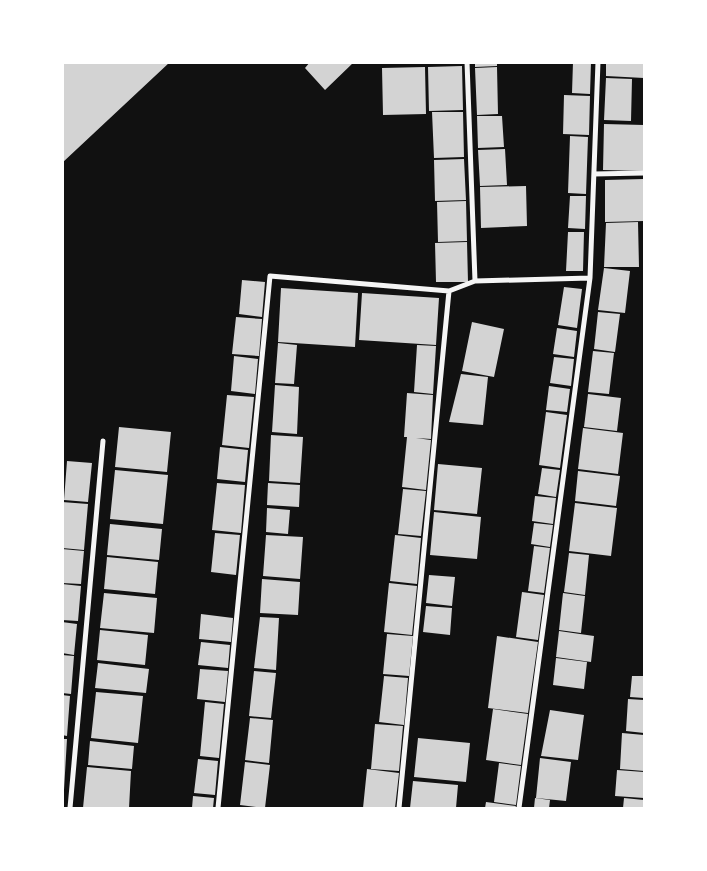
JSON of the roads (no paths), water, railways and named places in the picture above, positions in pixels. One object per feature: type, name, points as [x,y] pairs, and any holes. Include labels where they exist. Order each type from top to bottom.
[{"type":"street","points":[[467,62],[475,281]]},
{"type":"street","points":[[519,808],[590,278],[598,62]]},
{"type":"street","points":[[594,174],[644,173]]},
{"type":"street","points":[[218,808],[270,276],[449,291],[475,281],[590,278]]},
{"type":"street","points":[[399,808],[449,291]]},
{"type":"street","points":[[70,808],[103,441]]}]
